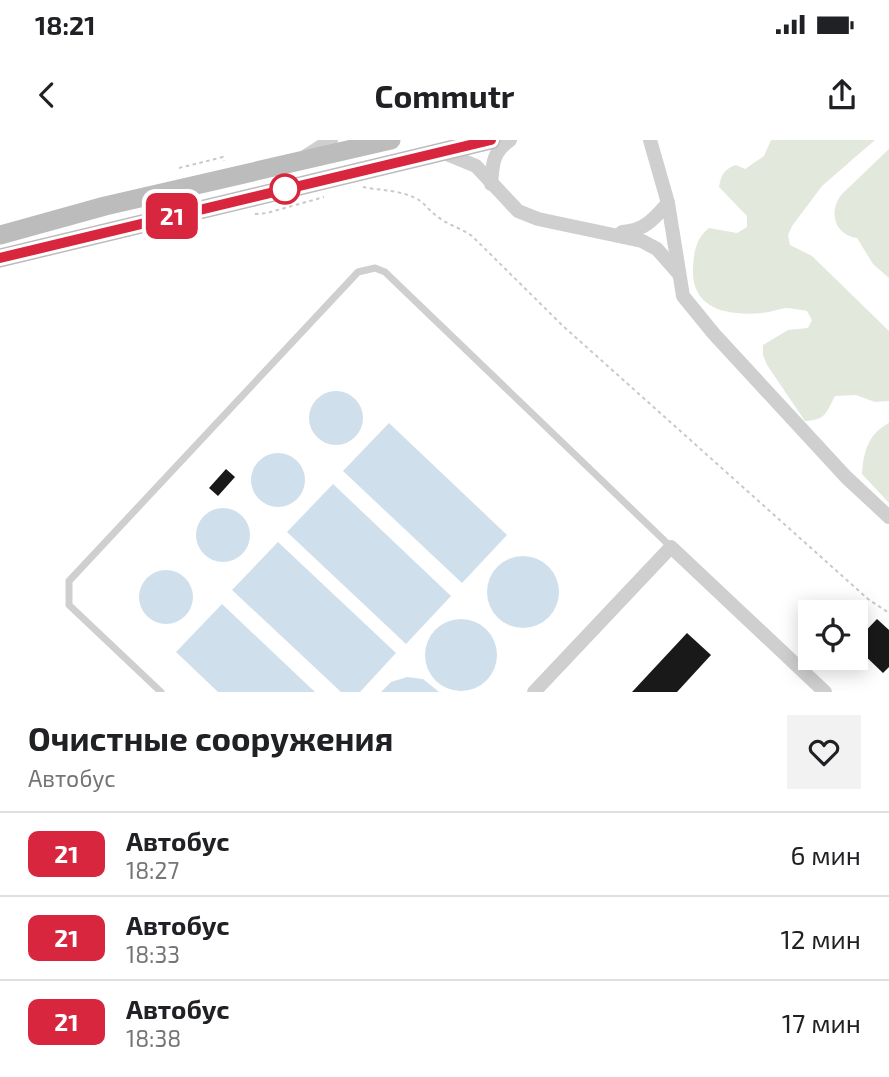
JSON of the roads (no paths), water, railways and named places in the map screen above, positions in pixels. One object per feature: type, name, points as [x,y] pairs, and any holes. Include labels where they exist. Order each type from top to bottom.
[{"type":"street","points":[[296,162],[331,140]]},
{"type":"street","points":[[0,235],[105,206],[391,140]]},
{"type":"street","points":[[0,258],[491,140]]},
{"type":"street","points":[[491,184],[493,162],[498,148],[510,140]]},
{"type":"street","points":[[650,140],[668,203],[683,296],[714,334],[846,477],[889,517]]},
{"type":"street","points":[[441,151],[476,166],[518,211],[563,225],[642,241],[657,249],[678,273]]},
{"type":"street","points":[[610,233],[636,231],[650,223],[668,203]]},
{"type":"street","points":[[534,692],[671,547],[825,692]]},
{"type":"lane","points":[[161,692],[69,604],[69,580],[358,272],[375,268],[386,272],[671,547]]},
{"type":"water","points":[[336,391],[355,399],[363,418],[355,437],[336,445],[317,437],[309,418],[317,399]]},
{"type":"water","points":[[389,423],[507,535],[462,583],[343,471]]},
{"type":"water","points":[[278,453],[297,461],[305,480],[297,499],[278,507],[259,499],[251,480],[259,461]]},
{"type":"water","points":[[333,484],[451,596],[406,644],[287,532]]},
{"type":"water","points":[[223,508],[242,516],[250,535],[242,554],[223,562],[204,554],[196,535],[204,516]]},
{"type":"water","points":[[278,542],[396,653],[360,692],[341,692],[232,590]]},
{"type":"water","points":[[523,556],[543,562],[553,572],[559,592],[553,612],[543,622],[523,628],[503,622],[493,612],[487,592],[493,572],[503,562]]},
{"type":"water","points":[[166,570],[185,578],[193,597],[185,616],[166,624],[147,616],[139,597],[147,578]]},
{"type":"water","points":[[222,604],[315,692],[218,692],[176,652]]},
{"type":"water","points":[[461,619],[481,625],[491,635],[497,655],[491,675],[481,685],[461,691],[441,685],[431,675],[425,655],[431,635],[441,625]]},
{"type":"water","points":[[407,677],[423,679],[439,692],[381,692],[391,682]]}]
